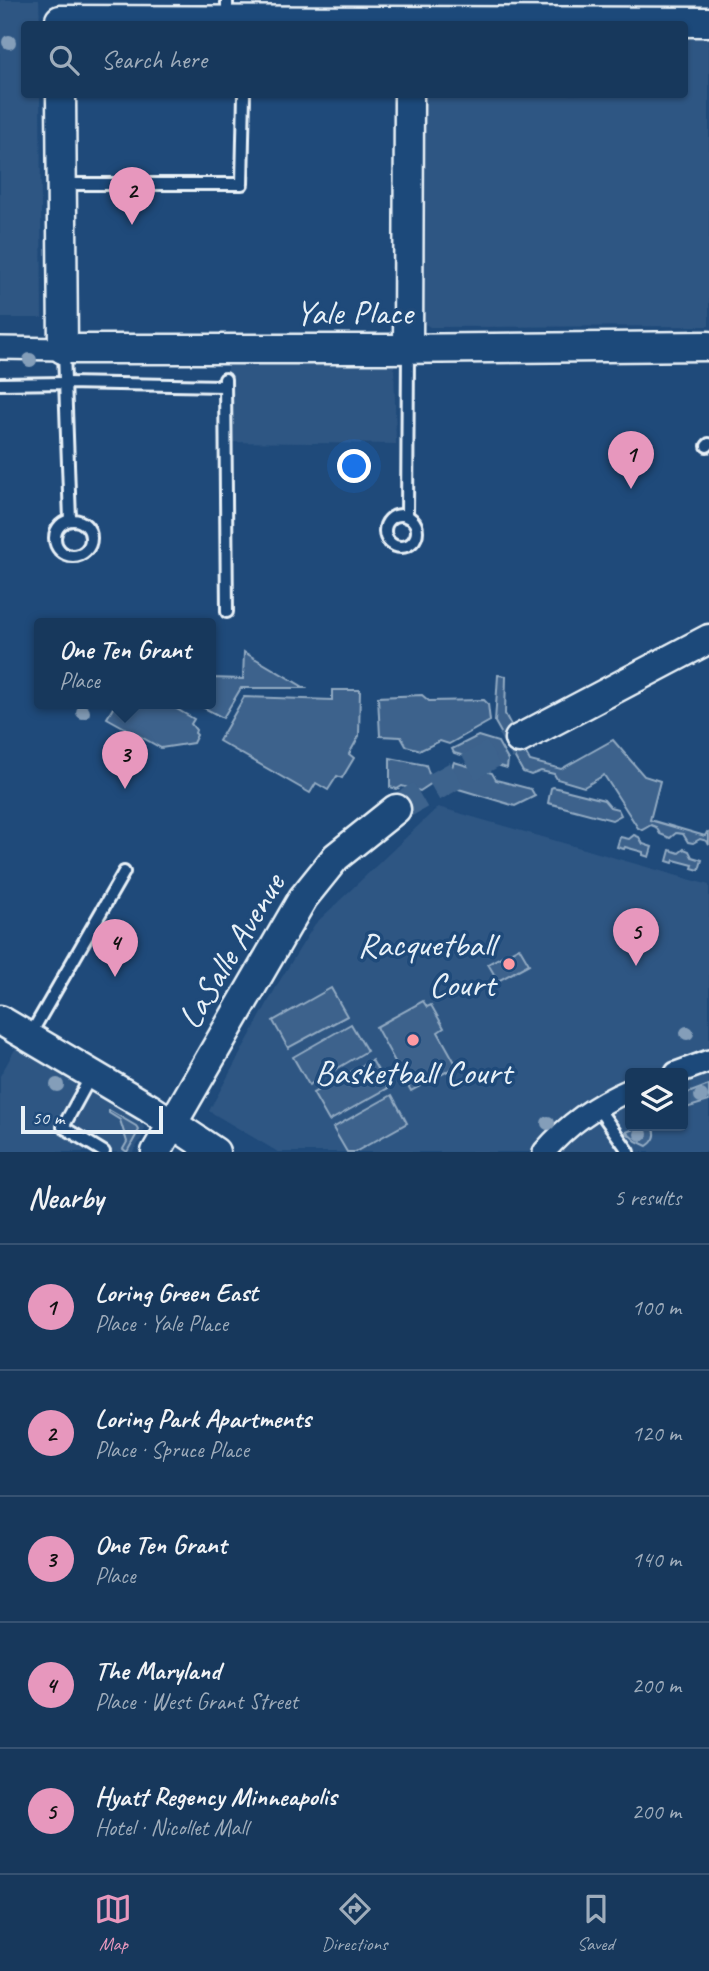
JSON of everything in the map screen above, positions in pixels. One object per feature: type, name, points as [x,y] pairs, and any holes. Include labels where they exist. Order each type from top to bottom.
[{"type":"street","points":[[60,15],[409,15],[666,21]]},
{"type":"street","points":[[688,22],[709,22]]},
{"type":"street","points":[[61,98],[64,349]]},
{"type":"street","points":[[408,349],[409,98]]},
{"type":"street","name":"Yale Place","points":[[0,348],[225,353],[709,346]]},
{"type":"street","points":[[519,739],[709,639]]},
{"type":"street","name":"LaSalle Avenue","points":[[156,1152],[303,898],[336,857],[396,809]]},
{"type":"street","points":[[0,1020],[149,1108],[215,1152]]},
{"type":"street","points":[[688,1069],[709,1061]]},
{"type":"street","points":[[544,1152],[583,1115],[625,1093]]},
{"type":"lane","points":[[62,184],[242,184],[244,98]]},
{"type":"lane","points":[[64,349],[69,520]]},
{"type":"lane","points":[[407,517],[408,349]]},
{"type":"lane","points":[[0,384],[225,382],[227,612]]},
{"type":"lane","points":[[29,1037],[124,873]]},
{"type":"lane","points":[[92,1074],[63,1127],[104,1152]]},
{"type":"lane","points":[[597,1107],[629,1152]]},
{"type":"shaded area","points":[[0,0],[39,0],[40,21],[21,21],[21,98],[40,98],[42,318],[0,318]]},
{"type":"shaded area","points":[[709,34],[709,326],[430,327],[425,324],[421,316],[424,98],[688,98],[688,35]]},
{"type":"shaded area","points":[[227,360],[394,365],[396,444],[227,442]]},
{"type":"shaded area","points":[[244,652],[305,688],[241,688],[223,718],[206,709],[216,709],[216,678],[243,679]]},
{"type":"shaded area","points":[[498,675],[506,676],[505,714],[530,761],[561,769],[613,740],[644,776],[660,781],[650,820],[705,836],[707,832],[709,845],[707,841],[700,839],[693,843],[688,842],[683,834],[676,833],[670,838],[660,834],[656,827],[651,825],[642,830],[638,828],[604,775],[584,787],[557,779],[554,774],[541,771],[531,775],[523,772],[495,722]]},
{"type":"shaded area","points":[[332,690],[360,690],[359,736],[349,754],[354,758],[342,778],[337,776],[328,790],[316,783],[310,793],[219,741],[244,697],[332,700]]},
{"type":"shaded area","points":[[422,695],[429,701],[484,700],[488,704],[490,721],[449,744],[440,741],[421,750],[406,746],[401,737],[380,736],[378,697]]},
{"type":"shaded area","points":[[112,709],[176,709],[194,719],[191,724],[197,735],[193,743],[161,748],[107,718]]},
{"type":"shaded area","points":[[478,736],[498,742],[508,760],[507,768],[454,753],[452,749]]},
{"type":"shaded area","points":[[390,758],[426,765],[432,783],[420,791],[402,786],[397,789],[390,787]]},
{"type":"shaded area","points":[[454,762],[492,773],[496,780],[531,789],[535,796],[515,806],[452,787],[455,777],[451,770]]},
{"type":"shaded area","points":[[553,787],[604,800],[610,807],[618,809],[621,815],[612,820],[548,803]]},
{"type":"shaded area","points":[[438,807],[709,885],[709,1152],[278,1152],[209,1111],[279,982],[315,924]]},
{"type":"shaded area","points":[[634,835],[639,837],[643,844],[652,847],[649,857],[643,855],[643,852],[617,847],[620,837],[629,839]]},
{"type":"shaded area","points":[[684,849],[689,851],[692,857],[702,860],[699,870],[692,868],[693,865],[667,861],[670,850],[679,853]]},
{"type":"shaded area","name":"Racquetball Court","points":[[519,947],[529,964],[498,981],[488,964]]},
{"type":"shaded area","points":[[331,988],[347,1016],[288,1048],[273,1021]]},
{"type":"shaded area","name":"Basketball Court","points":[[423,1001],[427,1007],[431,1005],[444,1028],[438,1032],[457,1066],[411,1091],[376,1027]]},
{"type":"shaded area","points":[[351,1024],[367,1051],[309,1085],[293,1057]]},
{"type":"shaded area","points":[[17,1046],[141,1119],[143,1136],[133,1152],[0,1152],[0,1076]]},
{"type":"shaded area","points":[[372,1060],[388,1088],[329,1121],[313,1093]]},
{"type":"shaded area","points":[[709,1085],[709,1101],[688,1107],[688,1093]]},
{"type":"shaded area","points":[[392,1095],[407,1123],[355,1152],[347,1152],[333,1128]]},
{"type":"shaded area","points":[[109,1110],[139,1130],[127,1152],[123,1149],[127,1142],[120,1120],[109,1113]]},
{"type":"shaded area","points":[[654,1131],[655,1134],[647,1146],[626,1132]]},
{"type":"tunnel","points":[[396,809],[519,739]]},
{"type":"place","name":"Loring Park Apartments","points":[[132,225]]},
{"type":"place","name":"Loring Green East","points":[[631,489]]},
{"type":"place","name":"One Ten Grant","points":[[125,789]]},
{"type":"place","name":"Racquetball Court","points":[[509,964]]},
{"type":"place","name":"Hyatt Regency Minneapolis","points":[[636,966]]},
{"type":"place","name":"The Maryland","points":[[115,977]]},
{"type":"place","name":"Basketball Court","points":[[413,1040]]}]
